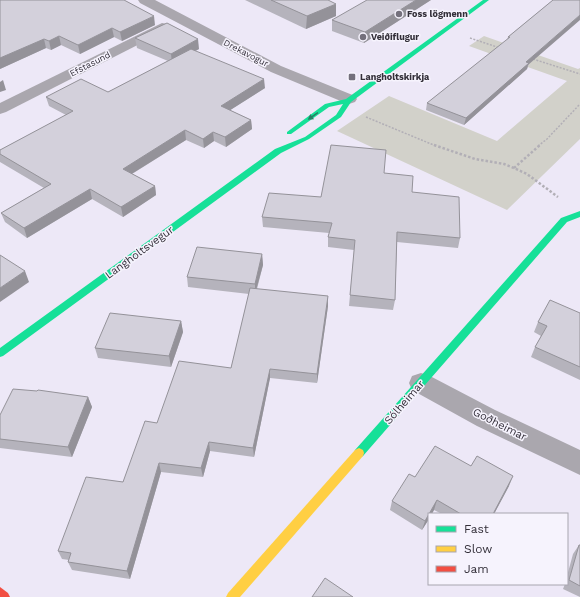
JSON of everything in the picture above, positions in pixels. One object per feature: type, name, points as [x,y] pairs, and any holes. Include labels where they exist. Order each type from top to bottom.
[{"type":"street","name":"Drekavogur","points":[[145,0],[276,69],[349,100]]},
{"type":"street","name":"Langholtsvegur","points":[[0,353],[278,151],[307,138],[339,116],[349,100],[486,0]]},
{"type":"street","name":"Efstasund","points":[[0,109],[180,19]]},
{"type":"street","name":"Langholtsvegur","points":[[278,151],[290,132],[327,105],[349,100]]},
{"type":"street","name":"Sólheimar","points":[[232,597],[564,220],[580,214]]},
{"type":"street","name":"Goðheimar","points":[[421,383],[493,421],[580,463]]},
{"type":"street","points":[[0,593],[4,597]]},
{"type":"path","points":[[469,38],[506,50]]},
{"type":"path","points":[[528,57],[580,74]]},
{"type":"path","points":[[514,168],[547,139],[580,104]]},
{"type":"path","points":[[364,116],[448,151],[470,158],[504,164],[514,168],[527,174],[558,197]]},
{"type":"shaded area","points":[[484,36],[578,69],[580,68],[580,139],[507,210],[337,131],[389,96],[497,141],[567,81],[469,46]]},
{"type":"building","points":[[0,0],[124,0],[154,16],[120,32],[112,28],[78,45],[59,36],[49,41],[44,39],[0,58]]},
{"type":"building","points":[[271,0],[328,0],[336,4],[307,16]]},
{"type":"building","points":[[367,0],[416,0],[365,32],[332,20]]},
{"type":"building","points":[[553,0],[580,0],[580,15],[526,62],[529,63],[466,118],[427,103],[510,37],[508,37]]},
{"type":"building","points":[[167,23],[198,39],[171,54],[135,38]]},
{"type":"building","points":[[191,49],[264,79],[221,106],[251,120],[225,137],[213,132],[203,139],[185,130],[123,169],[155,186],[121,207],[90,189],[24,228],[1,213],[51,184],[0,154],[0,150],[73,111],[46,97],[81,79],[108,92]]},
{"type":"building","points":[[331,145],[386,150],[384,173],[413,176],[412,192],[459,197],[460,238],[397,232],[395,300],[350,295],[355,240],[328,237],[332,223],[262,217],[269,193],[321,197]]},
{"type":"building","points":[[197,247],[262,254],[255,284],[187,277]]},
{"type":"building","points":[[0,255],[25,271],[0,288]]},
{"type":"building","points":[[250,288],[328,296],[317,374],[270,369],[253,448],[209,442],[201,468],[159,463],[127,571],[68,562],[71,553],[58,551],[86,477],[123,482],[145,421],[157,423],[179,361],[231,368]]},
{"type":"building","points":[[550,300],[580,313],[580,367],[535,347],[547,326],[538,322]]},
{"type":"building","points":[[110,313],[181,321],[169,356],[95,348]]},
{"type":"building","points":[[13,389],[38,390],[88,397],[68,447],[0,439],[0,415]]},
{"type":"building","points":[[435,446],[471,466],[477,456],[513,476],[494,513],[459,513],[437,500],[430,513],[428,513],[425,521],[392,501],[409,474],[415,477]]},
{"type":"building","points":[[580,545],[580,586],[569,580]]},
{"type":"building","points":[[325,578],[353,597],[312,597]]},
{"type":"traffic: fast","points":[[289,133],[327,105],[348,101],[486,0]]},
{"type":"traffic: fast","points":[[0,353],[278,151],[307,138],[339,116],[348,101]]},
{"type":"traffic: fast","points":[[359,453],[564,220],[580,214]]},
{"type":"traffic: slow","points":[[232,597],[359,453]]},
{"type":"traffic: jam","points":[[0,593],[4,597]]},
{"type":"place","name":"Foss lögmenn","points":[[399,14]]},
{"type":"place","name":"Veiðiflugur","points":[[363,37]]},
{"type":"place","name":"Langholtskirkja","points":[[352,77]]}]
